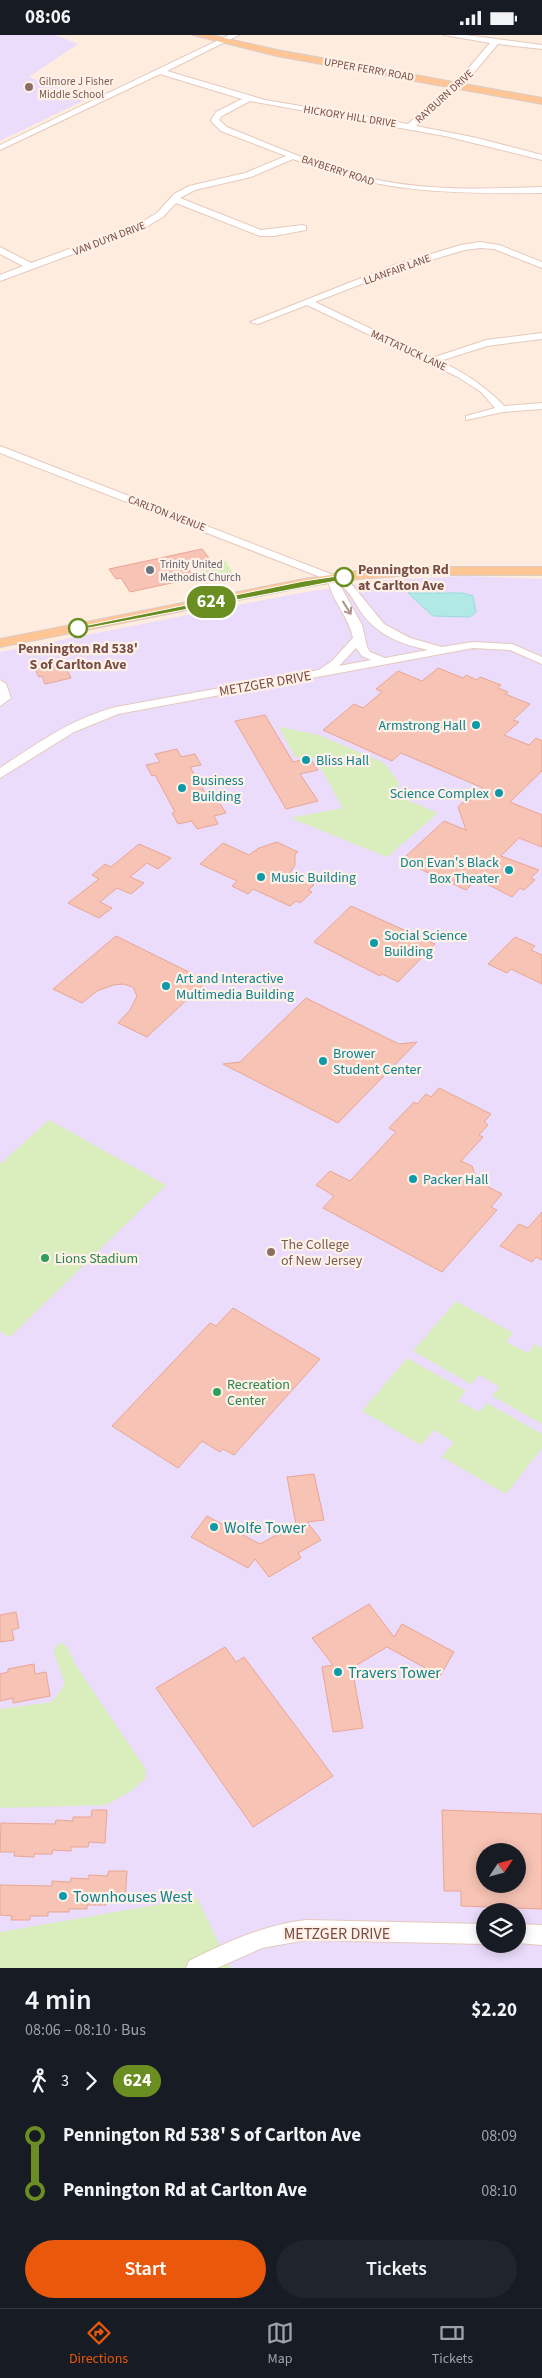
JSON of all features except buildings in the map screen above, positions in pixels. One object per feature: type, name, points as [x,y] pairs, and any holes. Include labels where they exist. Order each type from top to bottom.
[{"type":"main road","name":"UPPER FERRY ROAD","points":[[198,35],[277,53],[542,101]]},
{"type":"main road","points":[[0,643],[333,579],[414,571],[542,571]]},
{"type":"street","points":[[0,148],[234,35]]},
{"type":"street","points":[[448,35],[542,47]]},
{"type":"street","name":"RAYBURN DRIVE","points":[[411,126],[472,71],[495,42]]},
{"type":"street","name":"HICKORY HILL DRIVE","points":[[160,71],[250,98],[281,105],[411,126],[479,141],[542,158]]},
{"type":"street","name":"BAYBERRY ROAD","points":[[250,98],[219,114],[215,120],[216,123],[224,129],[360,179],[406,188],[444,191],[542,190]]},
{"type":"street","name":"VAN DUYN DRIVE","points":[[0,278],[143,225],[160,215],[174,199],[192,188],[248,175],[294,156]]},
{"type":"street","points":[[174,199],[260,233],[274,233],[303,228]]},
{"type":"street","name":"LLANFAIR LANE","points":[[255,323],[416,261],[472,246],[496,247],[542,265]]},
{"type":"street","points":[[0,250],[31,267]]},
{"type":"street","name":"MATTATUCK LANE","points":[[307,302],[472,381],[493,398],[502,409]]},
{"type":"street","points":[[432,361],[480,343],[513,337],[542,336]]},
{"type":"street","points":[[470,418],[502,409],[542,406]]},
{"type":"street","name":"CARLTON AVENUE","points":[[0,449],[333,579],[351,588],[375,623],[398,637],[424,646],[448,649]]},
{"type":"street","points":[[333,579],[335,588],[356,625],[361,648],[366,654],[383,661]]},
{"type":"street","points":[[398,637],[402,644],[398,659]]},
{"type":"street","points":[[322,672],[336,663],[358,639]]},
{"type":"street","name":"METZGER DRIVE","points":[[0,774],[67,730],[102,715],[473,645],[498,645],[524,651],[542,661]]},
{"type":"street","points":[[0,684],[6,698],[0,702]]},
{"type":"street","name":"METZGER DRIVE","points":[[196,1968],[254,1940],[285,1931],[476,1934]]},
{"type":"street","points":[[526,1934],[542,1935]]},
{"type":"shaded area","name":"Gilmore J Fisher Middle School","points":[[0,35],[56,35],[78,44],[29,77],[89,98],[0,141]]},
{"type":"shaded area","name":"The College of New Jersey","points":[[466,576],[542,579],[542,1968],[0,1968],[0,652],[299,593],[386,580]]},
{"type":"green space","points":[[226,561],[233,574],[206,579],[198,567]]},
{"type":"green space","points":[[279,727],[319,735],[384,763],[399,783],[395,795],[438,813],[387,857],[290,818],[343,808],[315,758],[295,757]]},
{"type":"green space","name":"Lions Stadium","points":[[49,1120],[166,1185],[10,1337],[0,1331],[0,1164]]},
{"type":"green space","points":[[456,1301],[513,1333],[506,1342],[528,1353],[535,1344],[542,1348],[542,1424],[492,1396],[500,1387],[479,1375],[471,1384],[413,1351]]},
{"type":"green space","points":[[407,1358],[466,1391],[458,1401],[479,1412],[487,1403],[542,1434],[542,1448],[506,1494],[442,1457],[454,1442],[434,1430],[421,1445],[362,1411]]},
{"type":"green space","points":[[62,1643],[67,1647],[77,1667],[145,1768],[146,1778],[131,1791],[106,1805],[0,1808],[0,1709],[52,1702],[65,1684],[54,1652],[56,1646]]},
{"type":"green space","points":[[197,1898],[231,1968],[0,1968],[0,1932]]},
{"type":"water","points":[[408,593],[462,593],[473,596],[476,612],[470,617],[433,616]]},
{"type":"bus line","name":"624","points":[[78,628],[304,583],[344,577]]},
{"type":"place","name":"Gilmore J Fisher Middle School","points":[[29,87]]},
{"type":"place","name":"Trinity United Methodist Church","points":[[150,570]]},
{"type":"place","name":"Pennington Rd at Carlton Ave","points":[[344,577]]},
{"type":"place","name":"Pennington Rd 538' S of Carlton Ave","points":[[78,628]]},
{"type":"place","name":"Armstrong Hall","points":[[476,725]]},
{"type":"place","name":"Bliss Hall","points":[[306,760]]},
{"type":"place","name":"Business Building","points":[[182,788]]},
{"type":"place","name":"Science Complex","points":[[499,793]]},
{"type":"place","name":"Don Evan's Black Box Theater","points":[[509,870]]},
{"type":"place","name":"Music Building","points":[[261,877]]},
{"type":"place","name":"Social Science Building","points":[[374,943]]},
{"type":"place","name":"Art and Interactive Multimedia Building","points":[[166,986]]},
{"type":"place","name":"Brower Student Center","points":[[323,1061]]},
{"type":"place","name":"Packer Hall","points":[[413,1179]]},
{"type":"place","name":"The College of New Jersey","points":[[271,1252]]},
{"type":"place","name":"Lions Stadium","points":[[45,1258]]},
{"type":"place","name":"Recreation Center","points":[[217,1392]]},
{"type":"place","name":"Wolfe Tower","points":[[214,1527]]},
{"type":"place","name":"Travers Tower","points":[[338,1672]]},
{"type":"place","name":"Townhouses West","points":[[63,1896]]}]
